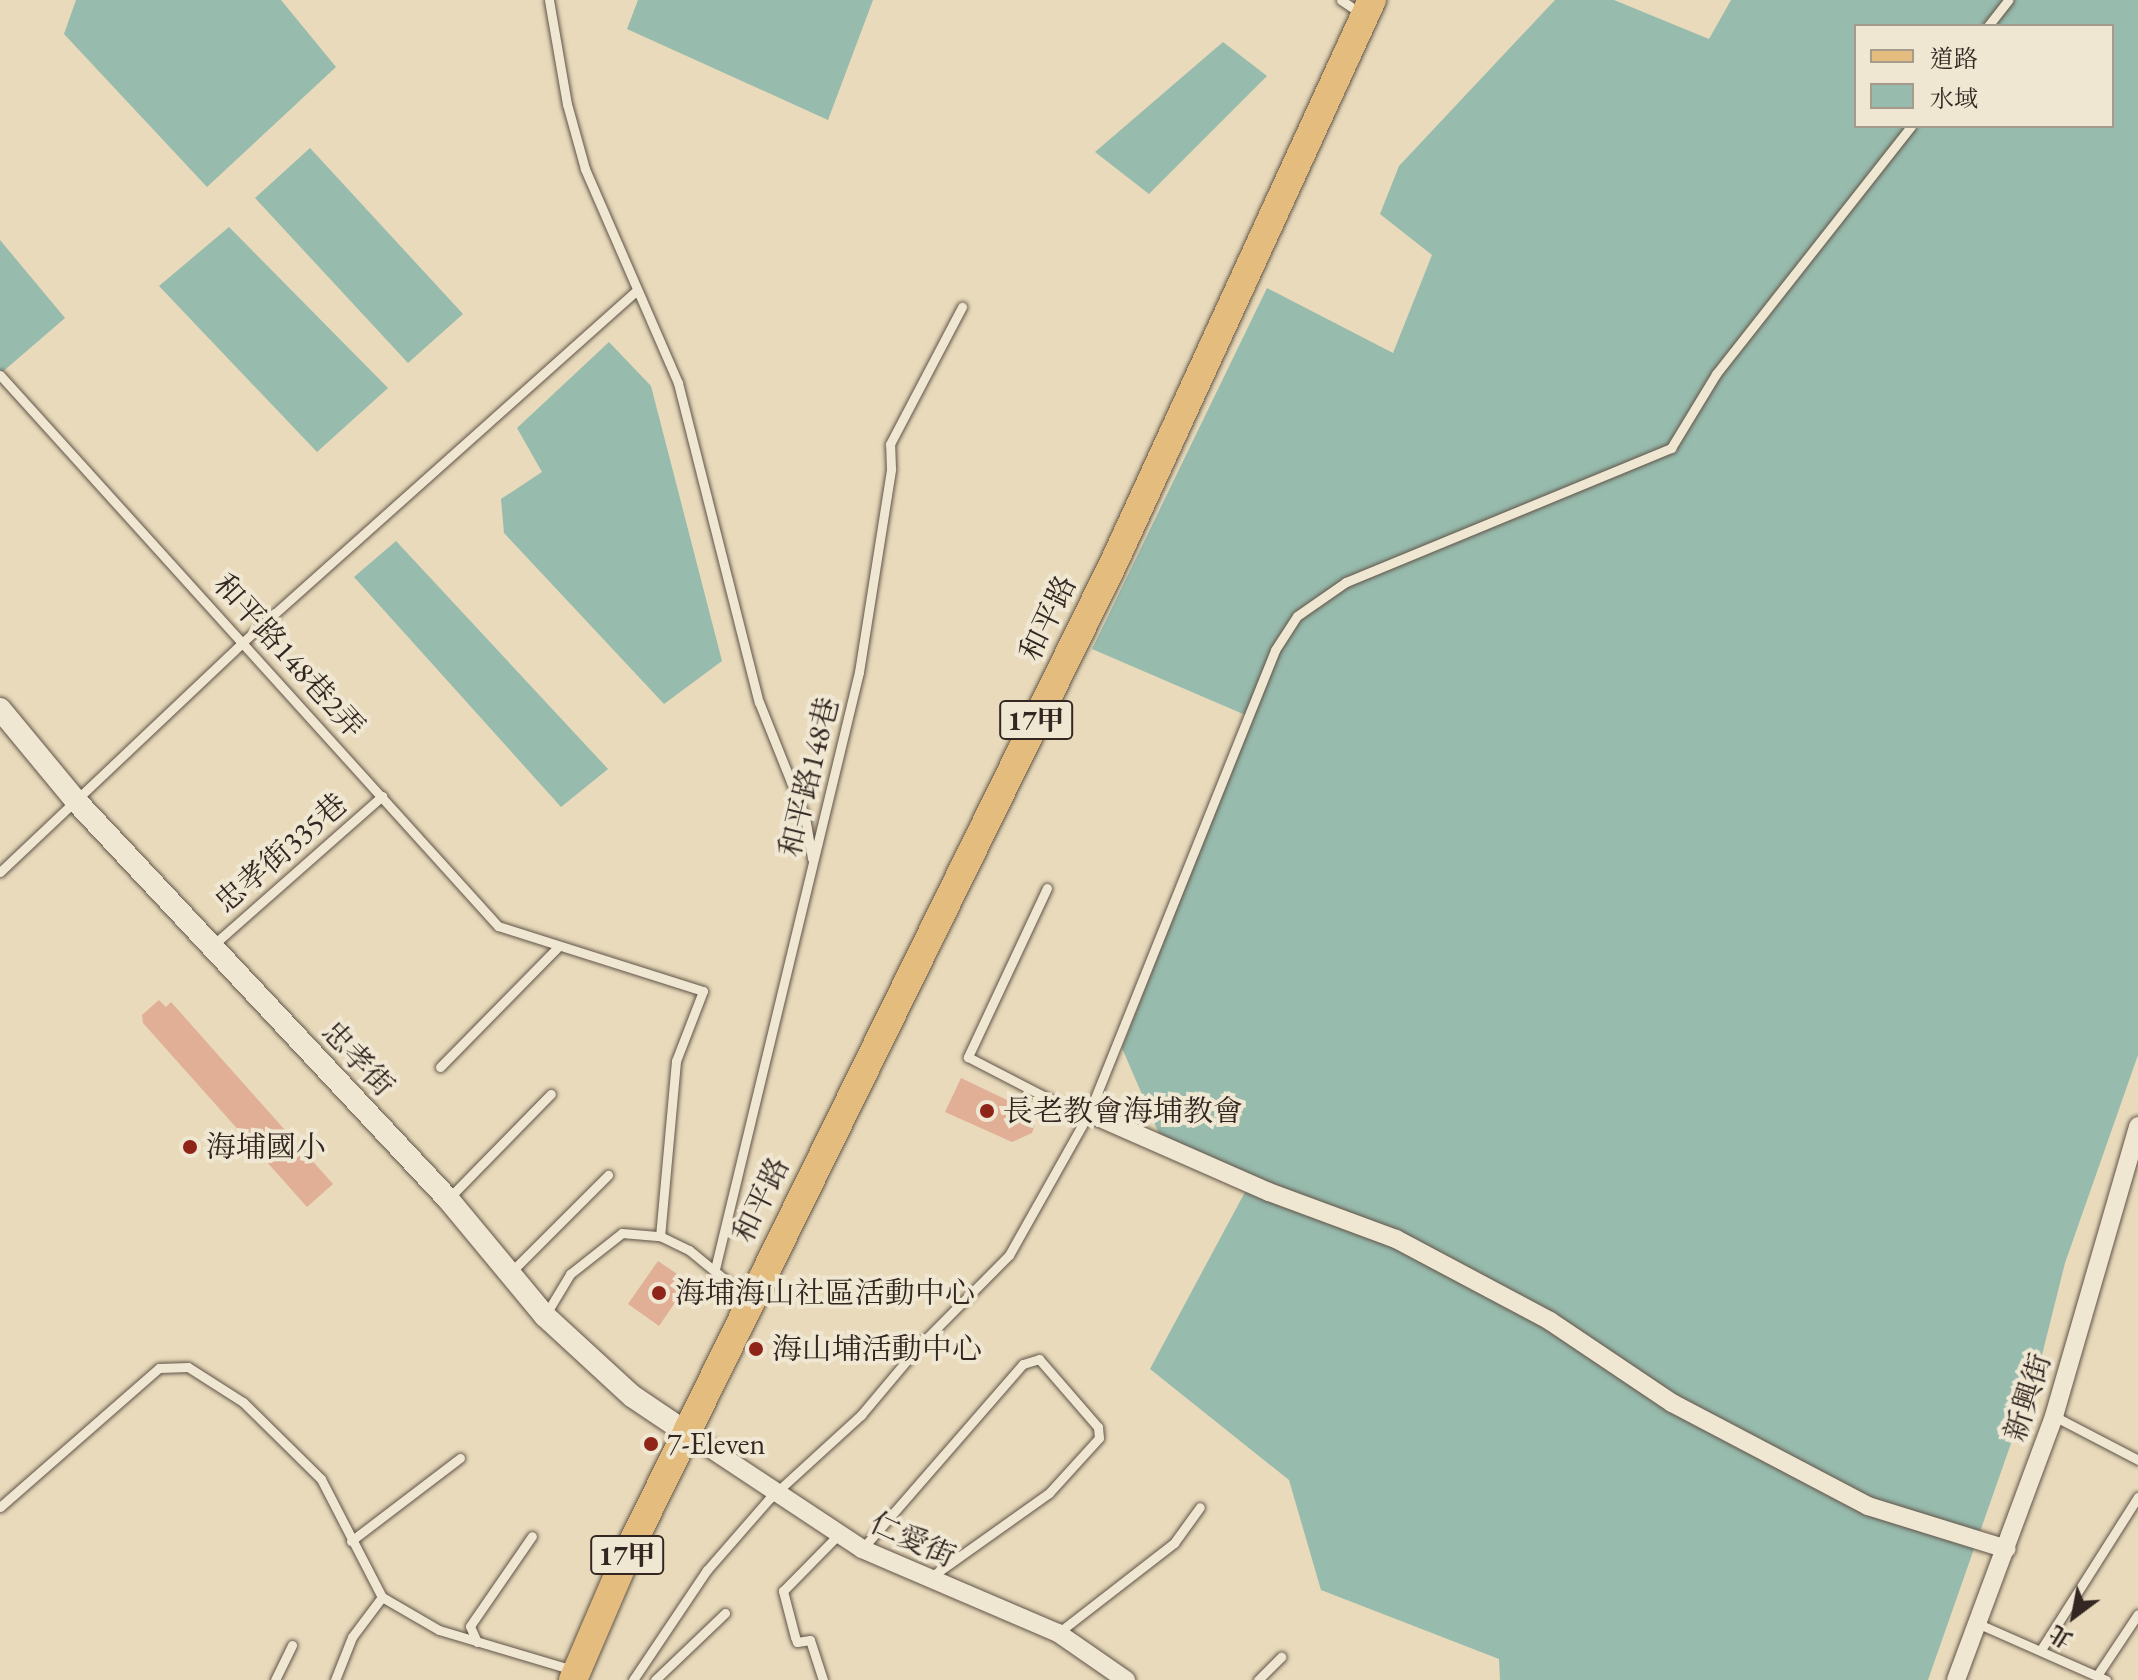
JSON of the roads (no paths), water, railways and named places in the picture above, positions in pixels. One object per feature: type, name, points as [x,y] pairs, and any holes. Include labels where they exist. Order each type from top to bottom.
[{"type":"main road","name":"和平路","points":[[687,1433],[1115,560],[1369,8]]},
{"type":"main road","name":"17甲","points":[[575,1676],[687,1433]]},
{"type":"street","name":"忠孝街","points":[[0,709],[76,801],[448,1199],[512,1271],[545,1316],[632,1396],[687,1433]]},
{"type":"street","points":[[1089,1113],[1269,1192],[1396,1239],[1550,1321],[1672,1403],[1854,1500],[2007,1549]]},
{"type":"street","name":"新興街","points":[[1956,1680],[2054,1416],[2131,1177],[2138,1126]]},
{"type":"street","name":"仁愛街","points":[[687,1433],[862,1549],[1058,1633],[1126,1680]]},
{"type":"lane","points":[[549,0],[567,104],[585,169],[678,383],[759,702],[805,817],[813,863]]},
{"type":"lane","points":[[1341,0],[1369,8]]},
{"type":"lane","points":[[1990,24],[2008,0]]},
{"type":"lane","points":[[633,1680],[707,1570],[776,1492],[861,1415],[918,1347],[995,1274],[1089,1113],[1275,650],[1297,616],[1346,582],[1671,448],[1716,374],[1909,128]]},
{"type":"lane","points":[[0,872],[244,641],[636,291]]},
{"type":"lane","name":"和平路148巷","points":[[715,1269],[859,672],[891,469],[890,444],[962,307]]},
{"type":"lane","name":"和平路148巷2弄","points":[[0,375],[244,641],[498,926],[557,948],[703,991],[676,1061],[660,1236]]},
{"type":"lane","name":"忠孝街335巷","points":[[212,946],[382,796]]},
{"type":"lane","points":[[1047,888],[968,1057],[1061,1105],[1089,1113]]},
{"type":"lane","points":[[440,1067],[557,948]]},
{"type":"lane","points":[[448,1199],[551,1094]]},
{"type":"lane","points":[[512,1271],[608,1175]]},
{"type":"lane","points":[[545,1316],[570,1274],[622,1233],[660,1236],[715,1269],[728,1282],[741,1318]]},
{"type":"lane","points":[[862,1549],[1023,1364],[1039,1359],[1098,1427],[1099,1438],[1049,1493],[927,1579]]},
{"type":"lane","points":[[0,1507],[159,1368],[188,1367],[243,1402],[321,1479],[382,1597],[425,1624],[575,1676]]},
{"type":"lane","points":[[2054,1416],[2138,1460]]},
{"type":"lane","points":[[351,1541],[460,1458]]},
{"type":"lane","points":[[2042,1648],[2138,1497]]},
{"type":"lane","points":[[1058,1633],[1174,1543],[1200,1507]]},
{"type":"lane","points":[[823,1680],[810,1640],[797,1642],[783,1591],[838,1535]]},
{"type":"lane","points":[[477,1642],[470,1626],[532,1536]]},
{"type":"lane","points":[[335,1680],[352,1637],[382,1597]]},
{"type":"lane","points":[[655,1680],[725,1613]]},
{"type":"lane","points":[[1979,1624],[2042,1648],[2102,1677],[2138,1614]]},
{"type":"lane","points":[[275,1680],[292,1645]]},
{"type":"lane","points":[[1258,1680],[1281,1657]]},
{"type":"water","points":[[76,0],[281,0],[336,67],[207,187],[64,34]]},
{"type":"water","points":[[638,0],[873,0],[828,120],[627,29]]},
{"type":"water","points":[[1555,0],[1614,0],[1709,39],[1731,0],[2138,0],[2138,1055],[2065,1263],[2042,1355],[1928,1680],[1500,1680],[1499,1659],[1321,1590],[1289,1480],[1150,1369],[1252,1179],[1160,1136],[1122,1048],[1250,717],[1092,649],[1267,288],[1393,353],[1432,255],[1380,214],[1399,166]]},
{"type":"water","points":[[1223,42],[1267,76],[1149,194],[1095,152]]},
{"type":"water","points":[[310,148],[463,314],[408,363],[255,198]]},
{"type":"water","points":[[229,227],[388,388],[317,452],[159,286]]},
{"type":"water","points":[[0,240],[65,318],[0,374]]},
{"type":"water","points":[[609,342],[651,386],[722,661],[664,704],[504,533],[501,499],[542,472],[517,428]]},
{"type":"water","points":[[396,541],[608,769],[561,807],[354,577]]},
{"type":"place","name":"長老教會海埔教會","points":[[987,1111]]},
{"type":"place","name":"海埔國小","points":[[190,1147]]},
{"type":"place","name":"海埔海山社區活動中心","points":[[659,1293]]},
{"type":"place","name":"海山埔活動中心","points":[[756,1349]]},
{"type":"place","name":"7-Eleven","points":[[651,1444]]}]
